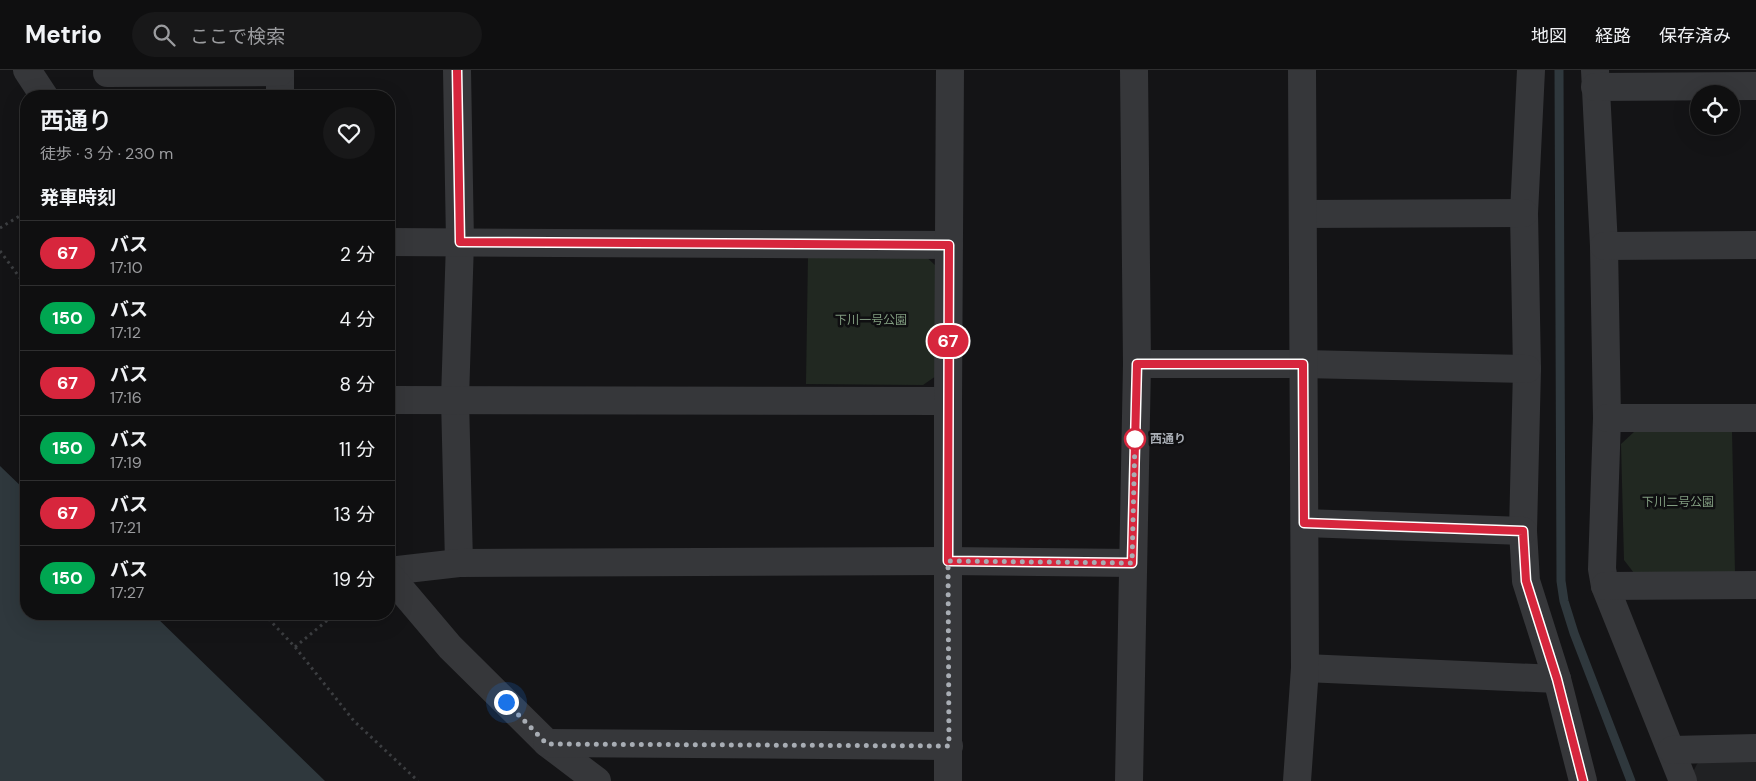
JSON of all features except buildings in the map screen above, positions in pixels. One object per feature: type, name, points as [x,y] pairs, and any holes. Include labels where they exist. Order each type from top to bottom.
[{"type":"street","points":[[27,70],[40,90]]},
{"type":"street","points":[[457,70],[460,242],[455,399],[459,562]]},
{"type":"street","points":[[948,781],[950,70]]},
{"type":"street","points":[[1129,781],[1137,364],[1134,70]]},
{"type":"street","points":[[1297,781],[1305,668],[1302,70]]},
{"type":"street","points":[[1531,70],[1524,213],[1527,369],[1523,531],[1526,581],[1557,679],[1583,781]]},
{"type":"street","points":[[107,73],[280,79]]},
{"type":"street","points":[[1683,781],[1605,586],[1602,569],[1607,418],[1604,246],[1595,78],[1756,86]]},
{"type":"street","points":[[1303,214],[1524,213]]},
{"type":"street","points":[[395,242],[949,245]]},
{"type":"street","points":[[1604,246],[1756,245]]},
{"type":"street","points":[[1137,364],[1303,364],[1527,369]]},
{"type":"street","points":[[395,400],[948,401]]},
{"type":"street","points":[[1607,418],[1756,418]]},
{"type":"street","points":[[1304,523],[1523,531]]},
{"type":"street","points":[[395,570],[459,562],[948,561],[1132,563]]},
{"type":"street","points":[[395,582],[450,647],[547,744],[597,781]]},
{"type":"street","points":[[1605,586],[1756,584]]},
{"type":"street","points":[[1305,668],[1557,679]]},
{"type":"street","points":[[547,744],[949,746]]},
{"type":"street","points":[[1672,750],[1756,748]]},
{"type":"path","points":[[0,228],[20,216]]},
{"type":"path","points":[[0,251],[20,278]]},
{"type":"path","points":[[270,620],[295,647],[354,721],[418,781]]},
{"type":"path","points":[[295,647],[328,620]]},
{"type":"shaded area","points":[[0,466],[20,485],[20,620],[159,620],[325,781],[0,781]]},
{"type":"shaded area","points":[[1704,759],[1756,759],[1756,781],[1697,781],[1693,772],[1697,764]]},
{"type":"green space","name":"下川一号公園","points":[[922,253],[936,266],[936,376],[923,385],[806,384],[808,255]]},
{"type":"green space","name":"下川二号公園","points":[[1732,431],[1735,573],[1634,573],[1624,560],[1621,444],[1634,432]]},
{"type":"waterway","points":[[1559,70],[1561,581],[1564,601],[1574,633],[1631,781]]},
{"type":"bus line","name":"67","points":[[457,70],[460,242],[949,245],[948,561],[1132,563],[1137,364],[1303,364],[1304,523],[1523,531],[1526,581],[1557,679],[1583,781]]},
{"type":"place","name":"西通り","points":[[1135,439]]},
{"type":"route","points":[[506,702],[547,744],[949,746],[948,561],[1132,563],[1135,439]]}]
